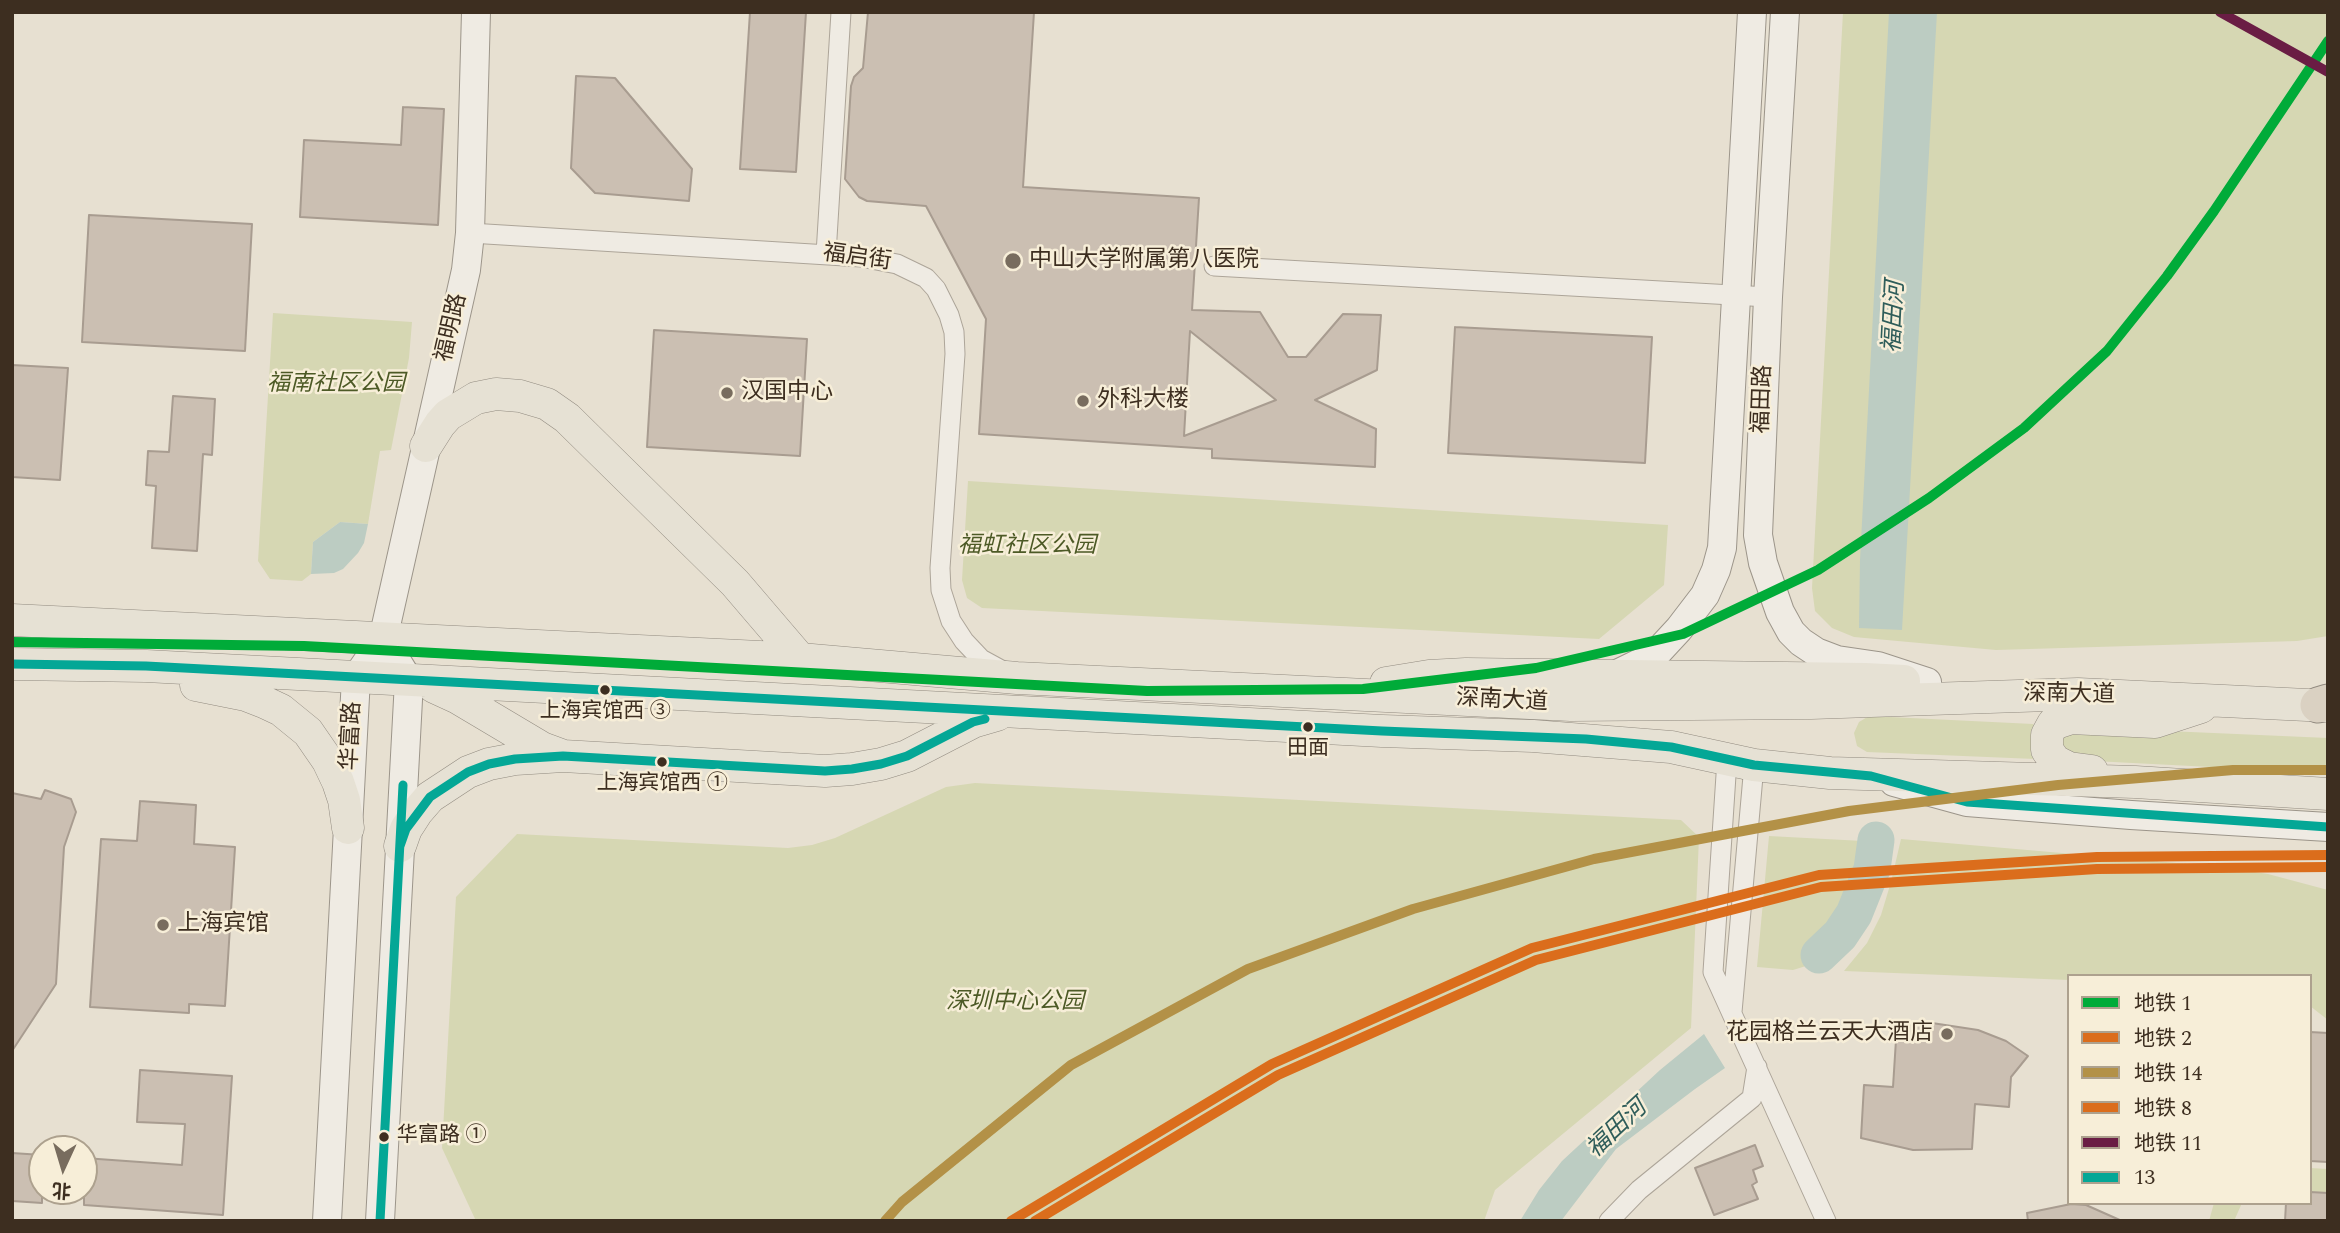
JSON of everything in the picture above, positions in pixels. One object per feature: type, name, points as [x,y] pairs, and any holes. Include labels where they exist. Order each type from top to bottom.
[{"type":"main road","name":"福明路","points":[[383,639],[464,280],[470,233],[476,12]]},
{"type":"main road","name":"福田路","points":[[1615,675],[1654,656],[1679,629],[1705,595],[1722,548],[1752,12]]},
{"type":"main road","name":"福田路","points":[[1785,12],[1768,298],[1758,535],[1774,598],[1791,632],[1801,642],[1816,652],[1837,660],[1878,666],[1927,682]]},
{"type":"main road","points":[[426,446],[448,415],[476,398],[496,394],[520,396],[547,404],[567,418],[735,583],[800,659]]},
{"type":"main road","name":"深南大道","points":[[12,620],[800,659],[1017,677],[1571,705],[1797,703],[2078,694],[2325,704]]},
{"type":"main road","points":[[380,1221],[409,681],[383,639]]},
{"type":"main road","name":"华富路","points":[[327,1221],[356,678],[383,639]]},
{"type":"main road","points":[[12,664],[146,666],[409,681],[458,698],[542,748],[563,756]]},
{"type":"main road","points":[[146,666],[186,683],[246,695],[281,710],[296,721],[316,742],[328,761],[344,800],[348,828]]},
{"type":"main road","points":[[1346,694],[1391,682],[1466,674],[1865,678],[1927,682],[1988,696]]},
{"type":"main road","name":"深南大道","points":[[409,681],[1586,739],[1671,747],[1740,762],[1871,776],[2135,782],[2328,794]]},
{"type":"main road","points":[[2135,782],[2102,772],[2069,768],[2054,761],[2047,750],[2047,735],[2053,724],[2071,718],[2155,722],[2219,701]]},
{"type":"main road","points":[[400,846],[412,820],[430,797],[468,772],[489,764],[515,759],[563,756],[825,771],[852,769],[907,756],[973,722],[1020,712]]},
{"type":"main road","points":[[1871,776],[1967,802],[2131,816],[2328,827]]},
{"type":"street","points":[[826,254],[841,12]]},
{"type":"street","name":"福启街","points":[[470,233],[877,259],[911,269],[926,278],[936,289],[954,332],[955,354],[940,568],[941,590],[951,621],[972,650],[995,668],[1017,677]]},
{"type":"street","points":[[1214,266],[1768,298]]},
{"type":"street","points":[[1740,762],[1713,972],[1826,1221]]},
{"type":"street","points":[[1732,1013],[1740,762]]},
{"type":"street","points":[[1609,1221],[1639,1190],[1752,1098],[1757,1067]]},
{"type":"green space","points":[[1843,12],[2328,12],[2328,636],[2297,641],[1996,650],[1854,637],[1832,628],[1815,611],[1812,588]]},
{"type":"green space","name":"福南社区公园","points":[[273,313],[412,322],[409,358],[391,450],[380,451],[368,524],[340,522],[313,542],[311,574],[302,581],[270,579],[258,561]]},
{"type":"green space","name":"福虹社区公园","points":[[968,481],[1668,525],[1664,585],[1599,639],[982,608],[967,598],[962,580]]},
{"type":"green space","points":[[1869,716],[2033,724],[2036,727],[2035,759],[1867,752],[1857,746],[1854,733],[1859,722]]},
{"type":"green space","points":[[2076,727],[2328,738],[2328,773],[2074,760],[2061,748],[2061,736]]},
{"type":"green space","name":"深圳中心公园","points":[[975,783],[1681,820],[1699,837],[1691,1028],[1495,1190],[1484,1221],[476,1221],[442,1148],[456,897],[517,834],[788,848],[835,838],[946,787]]},
{"type":"green space","points":[[1769,836],[1863,841],[1854,881],[1841,917],[1806,966],[1793,970],[1757,967]]},
{"type":"green space","points":[[1901,839],[2223,867],[2268,874],[2328,890],[2328,1020],[2312,1008],[2312,974],[2067,974],[2067,980],[1844,971],[1867,943],[1881,915]]},
{"type":"green space","points":[[2312,1168],[2328,1169],[2328,1193],[2312,1192]]},
{"type":"green space","points":[[2213,1205],[2241,1205],[2234,1221],[2209,1221]]},
{"type":"water","points":[[1889,12],[1937,12],[1902,630],[1859,628],[1860,560]]},
{"type":"water","points":[[340,522],[368,524],[364,543],[343,569],[334,573],[311,574],[313,542]]},
{"type":"water","points":[[1704,1034],[1725,1068],[1616,1149],[1561,1221],[1520,1221],[1539,1190],[1562,1161],[1660,1070]]},
{"type":"building","points":[[750,12],[806,12],[796,172],[740,169]]},
{"type":"building","name":"中山大学附属第八医院","points":[[868,12],[1034,12],[1023,187],[1199,198],[1192,310],[1260,312],[1288,357],[1306,357],[1343,314],[1381,315],[1377,370],[1315,400],[1376,429],[1375,467],[1212,458],[1212,449],[979,434],[986,319],[926,206],[867,201],[859,197],[845,179],[851,86],[854,77],[863,68]],"holes":[[[1190,331],[1276,400],[1184,436]]]},
{"type":"building","points":[[576,76],[615,78],[692,169],[689,201],[595,193],[571,168]]},
{"type":"building","points":[[403,107],[444,109],[438,225],[300,217],[304,140],[401,145]]},
{"type":"building","points":[[89,215],[252,224],[245,351],[82,342]]},
{"type":"building","points":[[1455,327],[1652,337],[1645,463],[1448,453]]},
{"type":"building","name":"汉国中心","points":[[654,330],[807,339],[800,456],[647,447]]},
{"type":"building","points":[[12,365],[68,368],[60,480],[12,477]]},
{"type":"building","points":[[173,396],[215,399],[212,455],[203,454],[197,551],[152,548],[156,486],[146,485],[148,451],[169,452]]},
{"type":"building","points":[[45,790],[71,799],[76,812],[64,847],[56,984],[12,1051],[12,793],[41,799]]},
{"type":"building","name":"上海宾馆","points":[[140,801],[196,805],[194,844],[235,847],[225,1006],[189,1004],[189,1013],[90,1007],[101,839],[137,841]]},
{"type":"building","points":[[1932,1023],[1978,1030],[2006,1041],[2028,1056],[2011,1077],[2009,1107],[1975,1104],[1972,1149],[1913,1150],[1861,1138],[1864,1085],[1893,1087],[1897,1024]]},
{"type":"building","points":[[2312,1032],[2328,1033],[2328,1162],[2312,1161]]},
{"type":"building","points":[[140,1070],[232,1076],[223,1215],[84,1205],[98,1205],[98,1159],[182,1165],[185,1124],[137,1122]]},
{"type":"building","points":[[1755,1145],[1763,1166],[1753,1170],[1757,1182],[1752,1185],[1758,1199],[1714,1215],[1695,1168]]},
{"type":"building","points":[[12,1153],[28,1154],[28,1202],[12,1201]]},
{"type":"building","points":[[2312,1192],[2328,1193],[2328,1221],[2285,1221],[2286,1205],[2312,1205]]},
{"type":"building","points":[[2067,1205],[2086,1205],[2122,1221],[2028,1221],[2027,1213]]},
{"type":"waterway","name":"福田河","points":[[1819,955],[1840,935],[1854,914],[1872,869],[1876,840]]},
{"type":"metro line","name":"11","points":[[2220,12],[2328,72]]},
{"type":"metro line","name":"1","points":[[12,642],[304,646],[1147,691],[1363,689],[1536,668],[1683,634],[1818,570],[1929,498],[2024,428],[2107,351],[2167,276],[2328,41]]},
{"type":"metro line","name":"14","points":[[885,1221],[902,1202],[1071,1065],[1248,969],[1413,909],[1594,859],[1849,811],[2058,785],[2233,770],[2328,770]]},
{"type":"metro line","name":"2","points":[[1011,1221],[1272,1064],[1532,948],[1819,875],[2097,857],[2328,855]]},
{"type":"metro line","name":"8","points":[[1035,1221],[1278,1075],[1536,960],[1821,887],[2097,869],[2328,867]]},
{"type":"transit line","name":"13","points":[[12,664],[146,666],[1382,731],[1586,739],[1671,747],[1754,765],[1871,776],[1967,802],[2328,827]]},
{"type":"transit line","name":"13","points":[[400,846],[406,829],[430,797],[468,772],[489,764],[515,759],[563,756],[825,771],[852,769],[907,756],[973,722],[985,719]]},
{"type":"transit line","name":"13","points":[[380,1221],[403,785]]},
{"type":"place","name":"中山大学附属第八医院","points":[[1013,261]]},
{"type":"place","name":"汉国中心","points":[[727,393]]},
{"type":"place","name":"外科大楼","points":[[1083,401]]},
{"type":"place","name":"上海宾馆西 ③","points":[[605,690]]},
{"type":"place","name":"田面","points":[[1308,727]]},
{"type":"place","name":"上海宾馆西 ①","points":[[662,762]]},
{"type":"place","name":"上海宾馆","points":[[163,925]]},
{"type":"place","name":"花园格兰云天大酒店","points":[[1947,1034]]},
{"type":"place","name":"华富路 ①","points":[[384,1137]]}]
